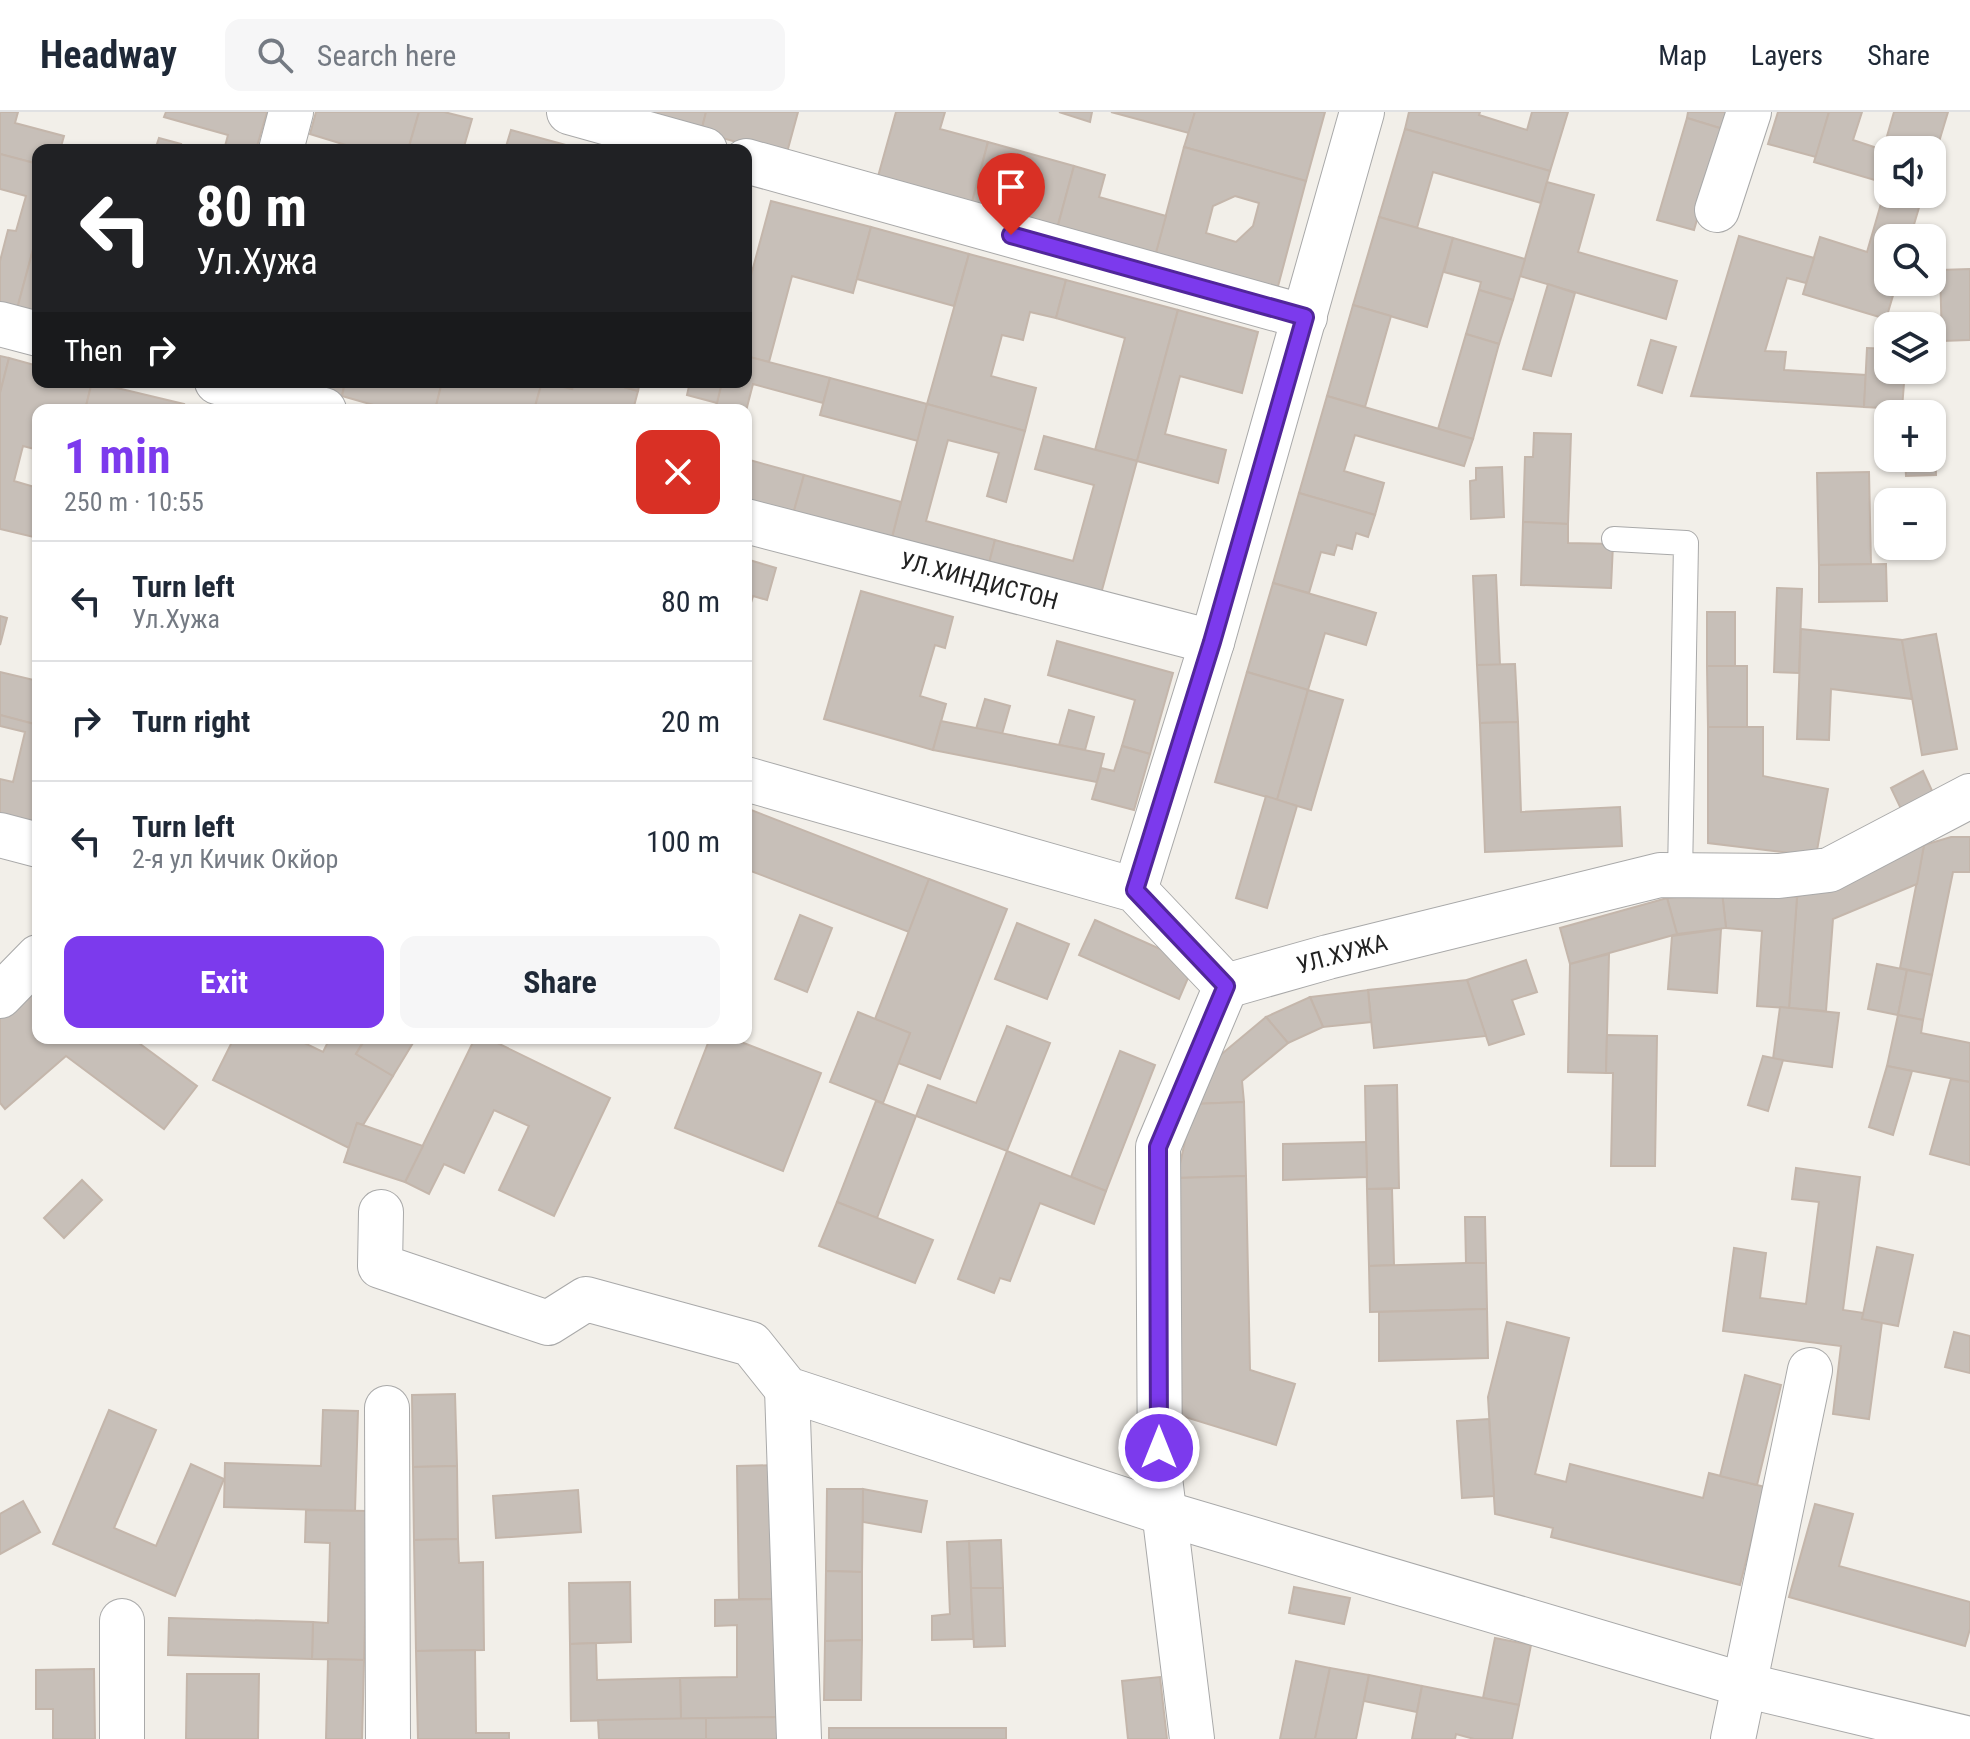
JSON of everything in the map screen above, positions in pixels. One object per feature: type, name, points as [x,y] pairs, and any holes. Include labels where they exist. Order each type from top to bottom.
[{"type":"street","points":[[283,144],[291,112]]},
{"type":"street","points":[[569,112],[684,144]]},
{"type":"street","points":[[1135,890],[1212,642],[1362,112]]},
{"type":"street","points":[[1717,210],[1749,112]]},
{"type":"street","points":[[752,163],[1305,317]]},
{"type":"street","points":[[0,324],[32,332]]},
{"type":"street","points":[[240,388],[301,404]]},
{"type":"street","name":"УЛ.ХИНДИСТОН","points":[[752,523],[1212,642]]},
{"type":"street","points":[[752,781],[1135,890],[1226,986],[1158,1147],[1160,1478],[1192,1739]]},
{"type":"street","name":"УЛ.ХУЖА","points":[[1226,986],[1328,957],[1645,879],[1680,875],[1779,876],[1829,870],[1970,796]]},
{"type":"street","points":[[0,835],[32,843]]},
{"type":"street","points":[[0,996],[32,963]]},
{"type":"street","points":[[381,1212],[380,1266],[548,1323],[586,1299],[751,1344],[787,1389],[1164,1513],[1744,1685],[1970,1739]]},
{"type":"street","points":[[1733,1739],[1810,1370]]},
{"type":"street","points":[[787,1389],[799,1739]]},
{"type":"street","points":[[387,1408],[388,1739]]},
{"type":"street","points":[[122,1621],[122,1739]]},
{"type":"lane","points":[[1614,539],[1686,543],[1680,875]]},
{"type":"building","points":[[0,112],[18,112],[15,123],[64,136],[62,144],[32,144],[32,162],[0,154]]},
{"type":"building","points":[[166,112],[267,112],[258,144],[226,144],[228,135],[164,117]]},
{"type":"building","points":[[316,112],[419,112],[410,144],[342,144],[310,134]]},
{"type":"building","points":[[419,112],[444,112],[472,119],[465,144],[410,144]]},
{"type":"building","points":[[627,112],[706,112],[701,132]]},
{"type":"building","points":[[706,112],[798,112],[786,156],[701,132]]},
{"type":"building","points":[[896,112],[945,112],[940,129],[988,142],[971,206],[877,180]]},
{"type":"building","points":[[1059,112],[1092,112],[1090,122]]},
{"type":"building","points":[[1111,112],[1195,112],[1189,133]]},
{"type":"building","points":[[1195,112],[1325,112],[1306,181],[1184,147]]},
{"type":"building","points":[[1409,112],[1480,112],[1479,115],[1527,130],[1532,112],[1568,112],[1550,171],[1405,129]]},
{"type":"building","points":[[1688,112],[1728,112],[1723,129],[1687,118]]},
{"type":"building","points":[[1778,112],[1829,112],[1816,157],[1768,144]]},
{"type":"building","points":[[1829,112],[1862,112],[1853,140],[1874,147],[1874,180],[1814,162]]},
{"type":"building","points":[[1894,112],[1948,112],[1941,136],[1887,136]]},
{"type":"building","points":[[1687,118],[1723,129],[1694,230],[1657,220]]},
{"type":"building","points":[[1405,129],[1550,171],[1541,203],[1433,172],[1417,228],[1379,217]]},
{"type":"building","points":[[511,130],[562,144],[507,144]]},
{"type":"building","points":[[159,138],[181,144],[157,144]]},
{"type":"building","points":[[988,142],[1074,166],[1057,229],[971,206]]},
{"type":"building","points":[[1184,147],[1306,181],[1277,290],[1155,256]],"holes":[[[1235,196],[1259,203],[1253,226],[1236,242],[1206,233],[1213,206]]]},
{"type":"building","points":[[0,154],[32,162],[32,253],[17,309],[0,304],[0,261],[8,230],[16,231],[26,196],[0,189]]},
{"type":"building","points":[[1074,166],[1105,175],[1099,197],[1166,216],[1155,256],[1057,229]]},
{"type":"building","points":[[1547,182],[1594,195],[1578,252],[1677,281],[1666,319],[1520,276]]},
{"type":"building","points":[[771,201],[871,227],[853,293],[792,276],[769,362],[752,358],[752,272]]},
{"type":"building","points":[[1880,208],[1919,208],[1914,224],[1875,224]]},
{"type":"building","points":[[1379,217],[1453,238],[1427,327],[1353,305]]},
{"type":"building","points":[[871,227],[969,254],[954,306],[857,279]]},
{"type":"building","points":[[1874,228],[1874,296],[1893,296],[1888,312],[1874,312],[1874,315],[1803,294],[1820,237],[1867,252]]},
{"type":"building","points":[[1739,236],[1814,258],[1806,283],[1787,278],[1765,351],[1786,352],[1784,370],[1866,375],[1864,407],[1691,396]]},
{"type":"building","points":[[1453,238],[1525,259],[1513,300],[1479,290],[1481,282],[1444,272]]},
{"type":"building","points":[[32,253],[32,313],[17,309]]},
{"type":"building","points":[[969,254],[1066,280],[1056,318],[1030,312],[1023,340],[1002,335],[991,376],[1036,388],[1025,431],[927,404]]},
{"type":"building","points":[[1970,269],[1970,340],[1946,341],[1946,312],[1941,312],[1941,296],[1946,296],[1946,270]]},
{"type":"building","points":[[1066,280],[1178,310],[1137,461],[1095,450],[1125,338],[1056,318]]},
{"type":"building","points":[[1548,284],[1575,293],[1551,376],[1523,369]]},
{"type":"building","points":[[1479,290],[1513,300],[1499,344],[1466,334]]},
{"type":"building","points":[[1353,305],[1391,316],[1365,407],[1327,396]]},
{"type":"building","points":[[1178,310],[1258,332],[1242,393],[1180,376],[1165,434],[1226,450],[1218,483],[1137,461]]},
{"type":"building","points":[[1466,334],[1499,344],[1473,439],[1438,429]]},
{"type":"building","points":[[1651,340],[1676,347],[1662,393],[1638,385]]},
{"type":"building","points":[[1867,348],[1874,348],[1874,384],[1904,384],[1903,400],[1874,400],[1874,408],[1864,407]]},
{"type":"building","points":[[0,356],[9,358],[0,393]]},
{"type":"building","points":[[9,358],[32,364],[32,388],[90,388],[86,404],[32,404],[32,448],[23,446],[14,481],[32,486],[32,537],[0,529],[0,393]]},
{"type":"building","points":[[752,358],[830,378],[823,403],[753,384],[752,388]]},
{"type":"building","points":[[830,378],[927,404],[918,441],[820,415]]},
{"type":"building","points":[[90,388],[117,388],[184,404],[86,404]]},
{"type":"building","points":[[311,388],[344,388],[342,396]]},
{"type":"building","points":[[344,388],[440,388],[436,404],[370,404],[342,396]]},
{"type":"building","points":[[440,388],[540,388],[536,404],[436,404]]},
{"type":"building","points":[[540,388],[627,388],[638,391],[635,404],[536,404]]},
{"type":"building","points":[[689,388],[721,388],[717,403],[687,395]]},
{"type":"building","points":[[720,388],[752,388],[748,404],[716,404]]},
{"type":"building","points":[[1327,396],[1473,439],[1464,466],[1355,435],[1344,471],[1384,483],[1375,515],[1299,493]]},
{"type":"building","points":[[927,404],[1025,431],[1006,502],[987,496],[999,453],[948,440],[926,521],[995,540],[987,571],[890,545]]},
{"type":"building","points":[[1534,433],[1571,434],[1568,524],[1523,522],[1525,457],[1533,457]]},
{"type":"building","points":[[1044,436],[1137,461],[1099,601],[987,571],[995,540],[1073,561],[1094,485],[1035,469]]},
{"type":"building","points":[[752,461],[804,475],[792,518],[752,508]]},
{"type":"building","points":[[1502,467],[1504,517],[1471,519],[1470,481],[1476,480],[1476,468]]},
{"type":"building","points":[[1869,472],[1871,564],[1819,565],[1817,473]]},
{"type":"building","points":[[1906,472],[1936,472],[1936,475],[1906,476]]},
{"type":"building","points":[[804,475],[901,502],[890,545],[792,518]]},
{"type":"building","points":[[1299,493],[1375,515],[1368,537],[1356,533],[1352,549],[1337,545],[1334,555],[1321,552],[1309,593],[1273,583]]},
{"type":"building","points":[[1523,522],[1568,524],[1568,543],[1613,544],[1611,588],[1521,585]]},
{"type":"building","points":[[752,561],[776,568],[767,600],[753,596],[752,599]]},
{"type":"building","points":[[1886,564],[1887,601],[1819,602],[1819,565]]},
{"type":"building","points":[[1496,575],[1500,665],[1477,665],[1473,576]]},
{"type":"building","points":[[1273,583],[1376,613],[1366,645],[1325,633],[1308,690],[1247,672]]},
{"type":"building","points":[[1777,588],[1802,589],[1799,673],[1774,672]]},
{"type":"building","points":[[861,591],[953,617],[945,648],[935,645],[920,696],[946,704],[933,750],[824,719]]},
{"type":"building","points":[[1707,612],[1735,612],[1735,666],[1707,666]]},
{"type":"building","points":[[0,616],[7,618],[0,645]]},
{"type":"building","points":[[1801,629],[1902,640],[1912,699],[1831,689],[1829,740],[1797,739]]},
{"type":"building","points":[[1936,634],[1957,749],[1922,755],[1902,640]]},
{"type":"building","points":[[1057,641],[1173,673],[1150,754],[1122,746],[1135,700],[1048,675]]},
{"type":"building","points":[[1515,664],[1518,722],[1480,723],[1477,665]]},
{"type":"building","points":[[1707,666],[1747,666],[1747,727],[1708,727]]},
{"type":"building","points":[[0,672],[32,680],[32,723],[0,715]]},
{"type":"building","points":[[1247,672],[1308,690],[1277,800],[1215,782]]},
{"type":"building","points":[[1308,690],[1343,700],[1311,810],[1277,800]]},
{"type":"building","points":[[985,699],[1010,706],[1002,734],[976,729]]},
{"type":"building","points":[[1069,710],[1094,717],[1085,750],[1059,745]]},
{"type":"building","points":[[0,715],[32,723],[32,825],[0,817],[0,779],[13,782],[25,732],[0,726]]},
{"type":"building","points":[[941,721],[1104,754],[1097,782],[933,750]]},
{"type":"building","points":[[1518,722],[1521,812],[1620,807],[1622,846],[1485,852],[1480,723]]},
{"type":"building","points":[[1708,727],[1763,727],[1763,776],[1828,789],[1816,856],[1708,843]]},
{"type":"building","points":[[1122,746],[1150,754],[1134,810],[1092,799],[1101,768],[1114,771]]},
{"type":"building","points":[[1923,771],[1934,795],[1902,811],[1891,788]]},
{"type":"building","points":[[1266,796],[1297,806],[1267,908],[1236,898]]},
{"type":"building","points":[[752,810],[929,879],[909,932],[752,871]]},
{"type":"building","points":[[1951,837],[1970,837],[1970,872],[1953,872],[1932,975],[1900,968],[1924,845]]},
{"type":"building","points":[[1924,845],[1917,884],[1833,919],[1826,1011],[1789,1008],[1797,897]]},
{"type":"building","points":[[929,879],[1007,909],[940,1079],[898,1063],[910,1033],[875,1019]]},
{"type":"building","points":[[1722,892],[1797,897],[1789,1008],[1757,1006],[1762,931],[1726,928]]},
{"type":"building","points":[[1722,892],[1726,928],[1677,934],[1667,898]]},
{"type":"building","points":[[1667,898],[1677,934],[1570,964],[1560,928]]},
{"type":"building","points":[[800,915],[832,928],[807,992],[775,979]]},
{"type":"building","points":[[1095,920],[1194,964],[1179,999],[1079,955]]},
{"type":"building","points":[[1017,923],[1069,944],[1047,999],[995,979]]},
{"type":"building","points":[[1721,929],[1717,993],[1668,989],[1672,936]]},
{"type":"building","points":[[1609,954],[1606,1073],[1568,1072],[1570,964]]},
{"type":"building","points":[[1526,960],[1537,992],[1512,1000],[1524,1034],[1489,1045],[1467,980]]},
{"type":"building","points":[[1877,964],[1907,970],[1898,1015],[1868,1009]]},
{"type":"building","points":[[1907,970],[1932,975],[1923,1020],[1898,1015]]},
{"type":"building","points":[[1467,980],[1486,1036],[1374,1048],[1368,990]]},
{"type":"building","points":[[32,990],[32,1044],[140,1044],[197,1086],[164,1129],[66,1056],[5,1109],[0,1103],[0,1018]]},
{"type":"building","points":[[1368,990],[1371,1022],[1323,1027],[1310,997]]},
{"type":"building","points":[[1310,997],[1323,1027],[1288,1043],[1266,1017]]},
{"type":"building","points":[[1780,1007],[1839,1013],[1832,1067],[1773,1059]]},
{"type":"building","points":[[858,1012],[910,1033],[883,1103],[830,1082]]},
{"type":"building","points":[[1898,1015],[1923,1020],[1921,1033],[1970,1043],[1970,1082],[1887,1066]]},
{"type":"building","points":[[1266,1017],[1288,1043],[1242,1081],[1244,1102],[1193,1104],[1212,1062]]},
{"type":"building","points":[[1007,1026],[1050,1043],[1007,1151],[916,1116],[928,1085],[976,1103]]},
{"type":"building","points":[[1607,1035],[1657,1036],[1655,1166],[1611,1166],[1613,1073],[1606,1073]]},
{"type":"building","points":[[231,1044],[306,1044],[323,1052],[327,1044],[362,1044],[356,1054],[393,1076],[363,1125],[357,1123],[349,1148],[213,1080]]},
{"type":"building","points":[[362,1044],[412,1044],[393,1076],[356,1054]]},
{"type":"building","points":[[472,1044],[499,1044],[610,1098],[554,1216],[499,1190],[529,1126],[494,1110],[464,1173],[444,1164],[429,1194],[405,1182]]},
{"type":"building","points":[[708,1044],[746,1044],[821,1073],[783,1171],[675,1128]]},
{"type":"building","points":[[1120,1051],[1155,1065],[1106,1191],[1071,1177]]},
{"type":"building","points":[[1763,1056],[1783,1060],[1768,1111],[1748,1105]]},
{"type":"building","points":[[1887,1066],[1912,1071],[1893,1135],[1869,1127]]},
{"type":"building","points":[[1951,1079],[1970,1082],[1970,1165],[1930,1154]]},
{"type":"building","points":[[1397,1085],[1399,1188],[1367,1189],[1365,1086]]},
{"type":"building","points":[[876,1101],[916,1116],[877,1218],[837,1202]]},
{"type":"building","points":[[1244,1102],[1246,1176],[1177,1178],[1193,1104]]},
{"type":"building","points":[[357,1123],[423,1146],[405,1182],[344,1162]]},
{"type":"building","points":[[1366,1142],[1367,1177],[1283,1180],[1283,1144]]},
{"type":"building","points":[[1007,1151],[1106,1191],[1094,1224],[1040,1203],[1010,1281],[1000,1278],[994,1293],[958,1279]]},
{"type":"building","points":[[1796,1168],[1860,1177],[1843,1310],[1864,1313],[1862,1319],[1882,1322],[1869,1419],[1833,1414],[1841,1346],[1723,1331],[1734,1248],[1766,1253],[1760,1298],[1806,1304],[1819,1202],[1792,1199]]},
{"type":"building","points":[[1246,1176],[1250,1370],[1295,1384],[1276,1445],[1182,1416],[1177,1178]]},
{"type":"building","points":[[82,1180],[102,1200],[64,1238],[44,1218]]},
{"type":"building","points":[[1367,1189],[1392,1189],[1394,1265],[1369,1266]]},
{"type":"building","points":[[837,1202],[933,1240],[915,1283],[819,1246]]},
{"type":"building","points":[[1465,1217],[1485,1217],[1486,1263],[1466,1263]]},
{"type":"building","points":[[1877,1247],[1913,1255],[1898,1326],[1862,1319]]},
{"type":"building","points":[[1486,1263],[1487,1309],[1370,1312],[1369,1266]]},
{"type":"building","points":[[1487,1309],[1488,1358],[1379,1361],[1379,1312]]},
{"type":"building","points":[[1507,1322],[1569,1338],[1535,1474],[1566,1482],[1570,1464],[1703,1498],[1709,1473],[1765,1487],[1740,1585],[1551,1537],[1553,1528],[1495,1514],[1488,1397]]},
{"type":"building","points":[[1954,1332],[1970,1336],[1970,1373],[1945,1367]]},
{"type":"building","points":[[1745,1375],[1781,1385],[1757,1485],[1720,1476]]},
{"type":"building","points":[[455,1394],[457,1466],[413,1467],[412,1395]]},
{"type":"building","points":[[109,1410],[156,1430],[114,1528],[156,1546],[191,1464],[224,1479],[175,1596],[53,1544]]},
{"type":"building","points":[[323,1410],[358,1411],[355,1511],[224,1507],[225,1463],[321,1466]]},
{"type":"building","points":[[1489,1419],[1494,1496],[1462,1498],[1457,1421]]},
{"type":"building","points":[[778,1465],[780,1599],[739,1599],[737,1466]]},
{"type":"building","points":[[457,1466],[458,1539],[414,1540],[413,1467]]},
{"type":"building","points":[[827,1489],[863,1489],[862,1572],[826,1571]]},
{"type":"building","points":[[863,1489],[927,1501],[921,1532],[863,1522]]},
{"type":"building","points":[[578,1490],[581,1532],[496,1538],[493,1496]]},
{"type":"building","points":[[23,1501],[40,1532],[0,1554],[0,1514]]},
{"type":"building","points":[[1815,1504],[1853,1514],[1839,1566],[1970,1602],[1970,1629],[1965,1646],[1789,1597]]},
{"type":"building","points":[[306,1510],[368,1511],[364,1660],[312,1659],[313,1622],[328,1623],[330,1543],[305,1542]]},
{"type":"building","points":[[458,1539],[459,1563],[483,1562],[484,1650],[416,1651],[414,1540]]},
{"type":"building","points":[[1001,1540],[1003,1588],[971,1588],[969,1541]]},
{"type":"building","points":[[969,1541],[973,1639],[932,1640],[932,1616],[950,1614],[947,1542]]},
{"type":"building","points":[[826,1571],[862,1572],[862,1640],[825,1641]]},
{"type":"building","points":[[630,1582],[631,1642],[570,1644],[569,1583]]},
{"type":"building","points":[[1294,1587],[1350,1598],[1344,1624],[1289,1613]]},
{"type":"building","points":[[971,1588],[1003,1588],[1005,1646],[974,1647]]},
{"type":"building","points":[[780,1599],[782,1717],[681,1719],[680,1678],[737,1677],[737,1625],[715,1626],[715,1600]]},
{"type":"building","points":[[169,1618],[313,1622],[312,1659],[168,1655]]},
{"type":"building","points":[[1495,1638],[1531,1645],[1519,1705],[1483,1698]]},
{"type":"building","points":[[862,1640],[861,1700],[824,1700],[825,1641]]},
{"type":"building","points":[[596,1643],[597,1680],[680,1678],[681,1719],[571,1721],[570,1644]]},
{"type":"building","points":[[475,1650],[476,1733],[509,1733],[509,1739],[418,1739],[416,1651]]},
{"type":"building","points":[[328,1659],[364,1660],[362,1739],[326,1739]]},
{"type":"building","points":[[1296,1661],[1330,1668],[1315,1739],[1280,1739]]},
{"type":"building","points":[[1330,1668],[1369,1675],[1356,1739],[1315,1739]]},
{"type":"building","points":[[94,1669],[95,1739],[53,1739],[53,1709],[36,1709],[36,1670]]},
{"type":"building","points":[[187,1674],[259,1674],[258,1739],[186,1739]]},
{"type":"building","points":[[1369,1675],[1422,1686],[1417,1712],[1364,1701]]},
{"type":"building","points":[[1160,1677],[1167,1739],[1128,1739],[1122,1681]]},
{"type":"building","points":[[1422,1686],[1519,1705],[1512,1739],[1474,1739],[1456,1734],[1455,1739],[1412,1739]]},
{"type":"building","points":[[782,1717],[782,1739],[706,1739],[706,1718]]},
{"type":"building","points":[[706,1718],[706,1739],[599,1739],[598,1720]]},
{"type":"building","points":[[829,1728],[1006,1728],[1006,1739],[829,1739]]},
{"type":"route","points":[[1011,235],[1305,317],[1212,642],[1135,890],[1226,986],[1158,1147],[1159,1448]]}]
